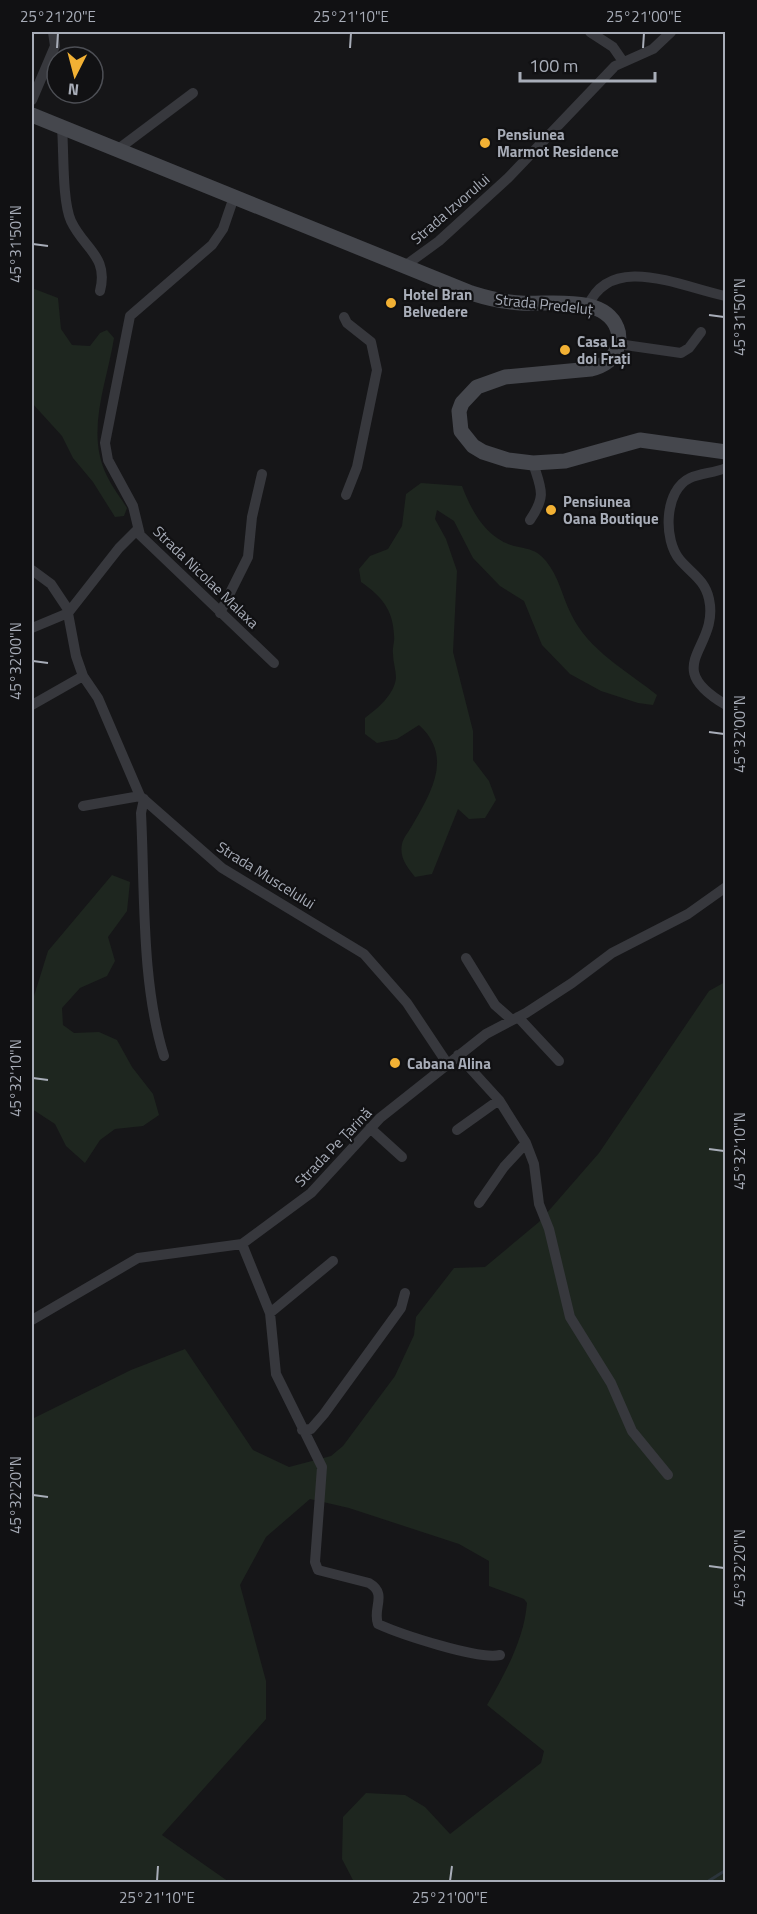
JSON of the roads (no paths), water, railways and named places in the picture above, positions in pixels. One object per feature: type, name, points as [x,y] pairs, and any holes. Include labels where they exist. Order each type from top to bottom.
[{"type":"main road","name":"Strada Predeluț","points":[[32,115],[471,293],[501,301],[588,306],[604,312],[617,328],[618,344]]},
{"type":"main road","points":[[618,344],[616,353],[603,365],[491,381],[477,387],[462,403],[459,411],[460,431],[473,446],[494,456],[533,463],[565,461],[640,440],[726,452]]},
{"type":"street","points":[[32,100],[55,46],[53,32]]},
{"type":"street","points":[[590,32],[613,47],[622,60]]},
{"type":"street","name":"Strada Izvorului","points":[[406,265],[439,241],[508,178],[622,60],[653,49],[671,32]]},
{"type":"street","points":[[117,150],[193,93]]},
{"type":"street","points":[[62,128],[70,218],[101,264],[103,277],[99,291]]},
{"type":"street","name":"Strada Nicolae Malaxa","points":[[234,197],[223,230],[213,245],[130,316],[105,443],[108,460],[133,506],[138,530],[146,542],[274,663]]},
{"type":"street","points":[[588,306],[596,291],[608,282],[639,276],[660,278],[726,296]]},
{"type":"street","points":[[344,317],[347,323],[371,342],[377,370],[357,467],[346,495]]},
{"type":"street","points":[[618,344],[681,352],[689,348],[701,332]]},
{"type":"street","points":[[530,520],[541,503],[543,494],[533,463]]},
{"type":"street","points":[[726,468],[690,478],[678,487],[671,503],[669,525],[671,544],[679,559],[702,582],[710,602],[705,634],[697,654],[694,676],[702,689],[726,705]]},
{"type":"street","points":[[220,613],[248,557],[252,517],[262,474]]},
{"type":"street","points":[[32,628],[68,613],[119,548],[138,530]]},
{"type":"street","name":"Strada Muscelului","points":[[32,570],[60,593],[68,613],[74,646],[83,676],[99,698],[142,797],[222,868],[364,954],[400,994],[447,1063]]},
{"type":"street","points":[[32,705],[83,676]]},
{"type":"street","points":[[83,806],[142,797],[150,992],[156,1029],[164,1056]]},
{"type":"street","name":"Strada Pe Țarină","points":[[32,1320],[138,1258],[242,1244],[311,1193],[370,1128],[447,1063],[486,1034],[573,983],[612,953],[688,914],[726,887]]},
{"type":"street","points":[[466,958],[495,1005],[515,1019],[559,1061]]},
{"type":"street","points":[[458,1055],[499,1100],[526,1143],[534,1164],[539,1204],[549,1229],[570,1317],[611,1383],[632,1431],[668,1475]]},
{"type":"street","points":[[457,1130],[499,1100]]},
{"type":"street","points":[[370,1128],[402,1156]]},
{"type":"street","points":[[479,1203],[504,1167],[526,1143]]},
{"type":"street","points":[[242,1244],[270,1313],[276,1374],[322,1467],[315,1562],[318,1570],[369,1582],[376,1587],[380,1599],[378,1624],[484,1656],[500,1655]]},
{"type":"street","points":[[270,1313],[333,1261]]},
{"type":"street","points":[[302,1430],[311,1428],[324,1414],[401,1308],[405,1293]]},
{"type":"waterway","points":[[707,1882],[726,1870]]},
{"type":"place","name":"Pensiunea Marmot Residence","points":[[485,143]]},
{"type":"place","name":"Hotel Bran Belvedere","points":[[391,303]]},
{"type":"place","name":"Casa La doi Frați","points":[[565,350]]},
{"type":"place","name":"Pensiunea Oana Boutique","points":[[551,510]]},
{"type":"place","name":"Cabana Alina","points":[[395,1063]]}]
